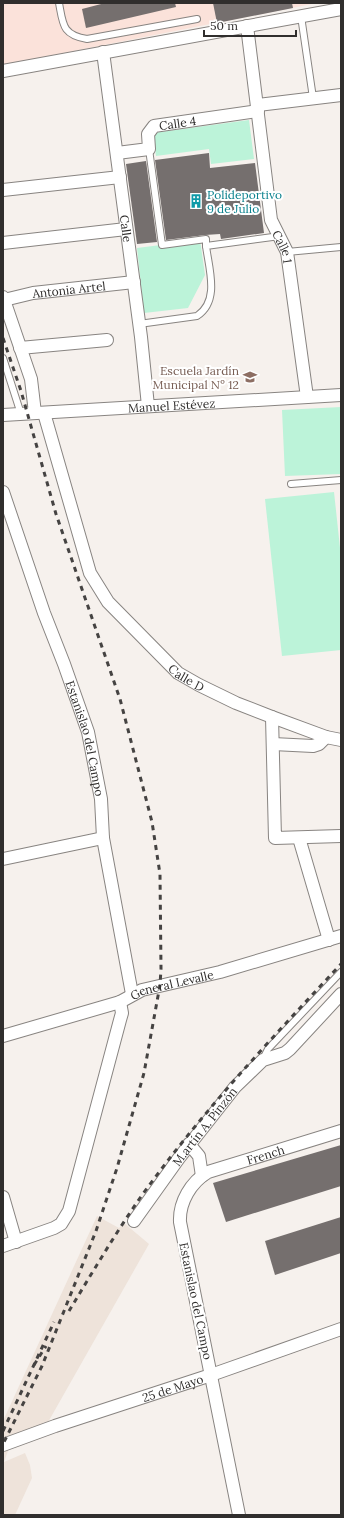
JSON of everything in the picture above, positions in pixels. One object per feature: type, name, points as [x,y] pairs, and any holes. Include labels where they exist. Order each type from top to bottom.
[{"type":"street","points":[[3,71],[341,9]]},
{"type":"street","name":"Calle 1","points":[[247,26],[271,220],[287,252],[307,397]]},
{"type":"street","name":"Calle","points":[[103,52],[134,282],[148,406]]},
{"type":"street","name":"Calle 4","points":[[149,149],[148,134],[154,126],[313,98],[341,95]]},
{"type":"street","points":[[117,154],[149,149]]},
{"type":"street","points":[[3,190],[120,177]]},
{"type":"street","points":[[3,243],[126,229]]},
{"type":"street","name":"Antonia Artel","points":[[3,298],[33,293],[134,282]]},
{"type":"street","name":"Calle D","points":[[3,298],[33,388],[90,573],[108,602],[178,673],[236,703],[326,737],[341,740]]},
{"type":"street","points":[[20,348],[107,340]]},
{"type":"street","name":"Manuel Estévez","points":[[3,415],[341,396]]},
{"type":"street","name":"Estanislao del Campo","points":[[3,492],[44,613],[88,732],[101,799],[103,838],[132,994]]},
{"type":"street","points":[[272,717],[275,838],[341,836]]},
{"type":"street","points":[[273,744],[313,746],[319,744],[326,737]]},
{"type":"street","points":[[3,859],[103,838]]},
{"type":"street","points":[[299,838],[329,940]]},
{"type":"street","name":"General Levalle","points":[[3,1036],[120,1002],[132,994],[160,985],[248,964],[341,936]]},
{"type":"street","name":"M.artín A. Pinzón","points":[[134,1221],[188,1144],[235,1087],[263,1060],[285,1053],[290,1049],[341,994]]},
{"type":"street","points":[[3,1246],[54,1228],[65,1219],[71,1204],[120,1020],[122,1012],[120,1002]]},
{"type":"street","name":"French","points":[[193,1185],[202,1176],[217,1168],[341,1131]]},
{"type":"street","points":[[188,1144],[199,1156],[202,1176]]},
{"type":"street","name":"Estanislao del Campo","points":[[193,1185],[182,1202],[180,1222],[239,1515]]},
{"type":"street","points":[[3,1197],[16,1242]]},
{"type":"street","name":"25 de Mayo","points":[[3,1445],[55,1426],[211,1376],[341,1329]]},
{"type":"lane","points":[[59,3],[64,26],[68,33],[87,39],[197,19]]},
{"type":"lane","points":[[301,16],[313,98]]},
{"type":"lane","points":[[139,324],[197,316],[204,311],[209,304],[212,294],[206,239],[162,245],[149,149]]},
{"type":"lane","points":[[206,246],[280,236]]},
{"type":"lane","points":[[287,252],[341,247]]},
{"type":"lane","points":[[3,358],[21,414]]},
{"type":"lane","points":[[291,484],[341,480]]},
{"type":"lane","points":[[263,1060],[268,1049],[341,972]]},
{"type":"shaded area","points":[[3,3],[317,3],[3,65]]},
{"type":"shaded area","points":[[97,1216],[119,1228],[124,1223],[149,1244],[47,1424],[13,1437],[4,1462],[25,1453],[30,1465],[32,1478],[15,1515],[3,1515],[3,1421]]},
{"type":"green space","points":[[249,120],[254,159],[211,164],[209,149],[156,156],[153,133]]},
{"type":"green space","points":[[200,240],[205,275],[188,308],[144,313],[137,248]]},
{"type":"green space","points":[[341,407],[341,474],[285,476],[282,410]]},
{"type":"green space","points":[[334,492],[341,557],[341,650],[282,656],[265,499]]},
{"type":"building","points":[[105,3],[175,3],[176,7],[86,28],[82,9]]},
{"type":"building","points":[[213,3],[292,3],[293,8],[217,23]]},
{"type":"building","name":"Polideportivo 9 de Julio","points":[[209,153],[210,168],[255,163],[264,233],[221,239],[220,234],[166,240],[155,160]]},
{"type":"building","points":[[146,161],[157,242],[137,244],[126,164]]},
{"type":"building","points":[[341,1145],[341,1186],[226,1222],[213,1183]]},
{"type":"building","points":[[341,1217],[341,1253],[275,1275],[265,1241]]},
{"type":"railway","points":[[3,338],[21,391],[56,514],[120,699],[152,822],[160,874],[161,969],[160,985],[144,1073],[117,1168],[96,1231],[42,1366],[3,1444]]},
{"type":"railway","points":[[69,1311],[140,1198],[163,1167],[237,1078],[288,1020],[341,964]]},
{"type":"railway","points":[[3,1431],[54,1322]]},
{"type":"railway","points":[[34,1365],[46,1346]]},
{"type":"place","name":"Polideportivo 9 de Julio","points":[[196,201]]},
{"type":"place","name":"Escuela Jardín Municipal Nº 12","points":[[250,377]]}]
